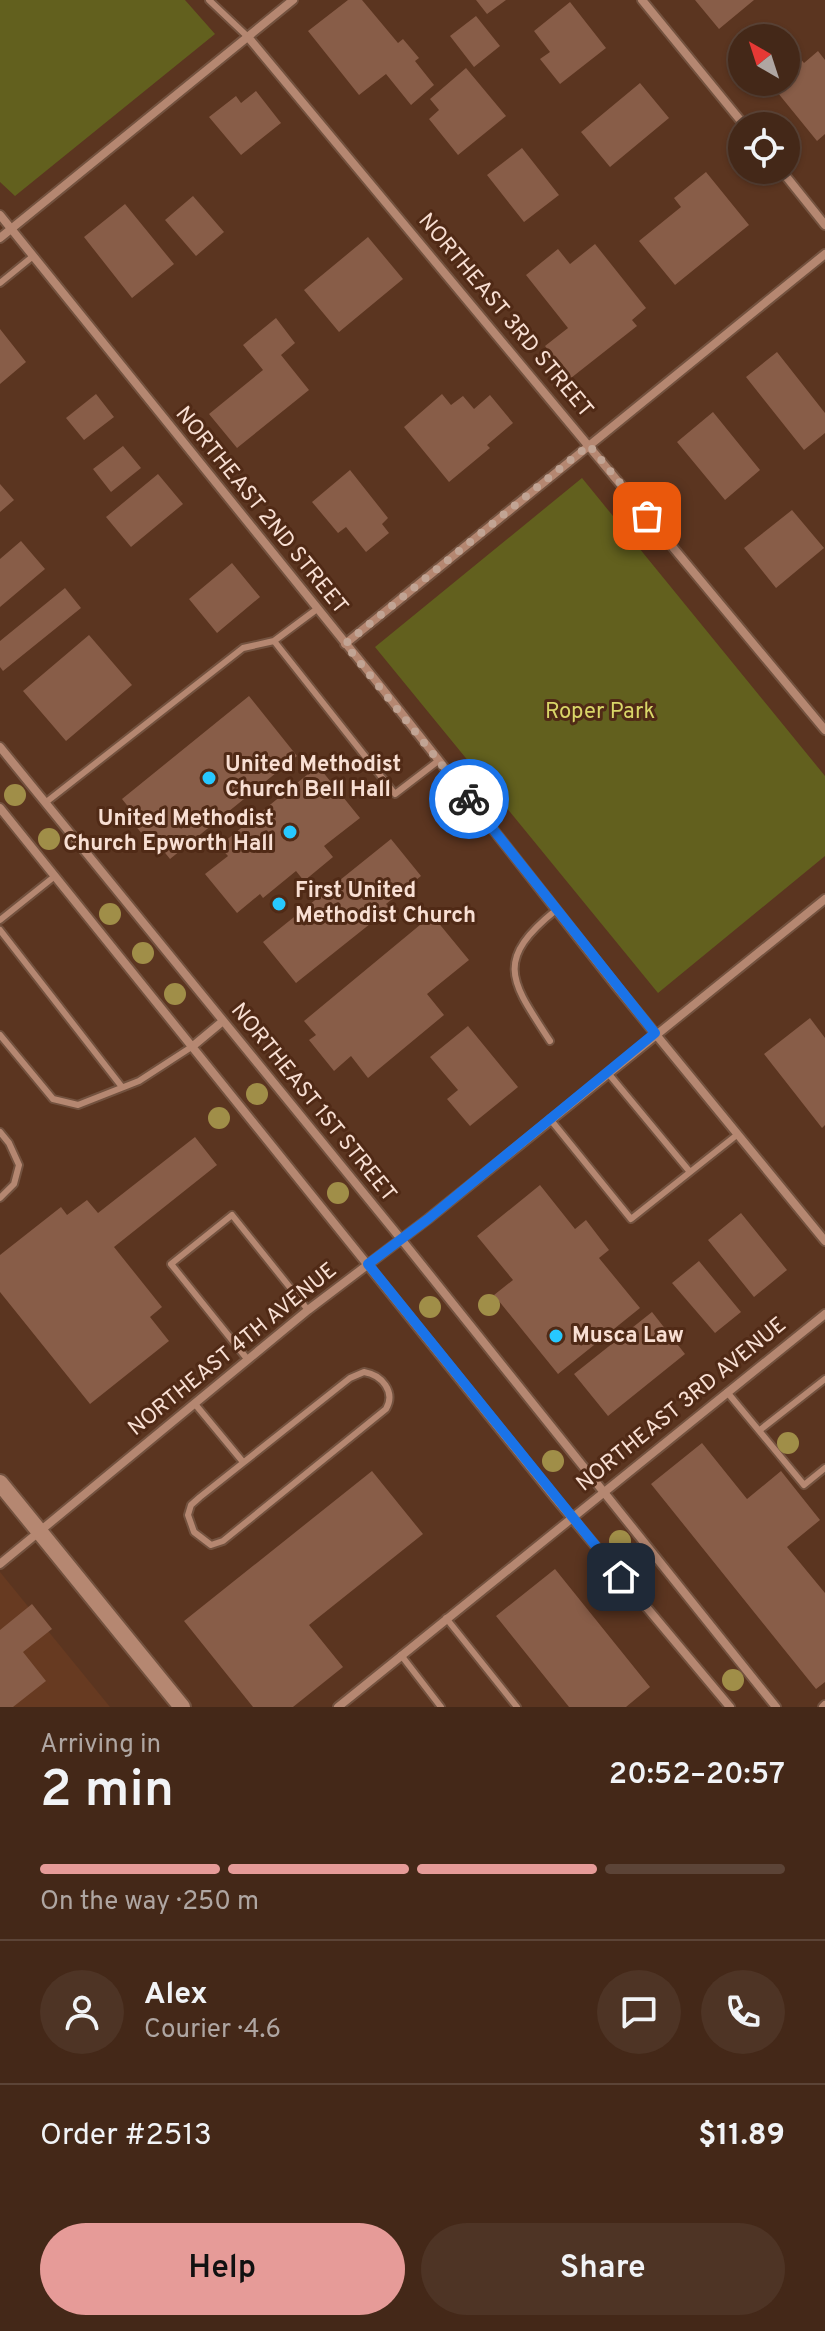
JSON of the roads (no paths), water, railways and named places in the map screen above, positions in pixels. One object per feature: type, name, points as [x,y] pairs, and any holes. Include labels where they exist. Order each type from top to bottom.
[{"type":"main road","points":[[0,1483],[182,1707]]},
{"type":"street","points":[[0,238],[293,0]]},
{"type":"street","points":[[642,0],[734,112]]},
{"type":"street","name":"NORTHEAST 3RD STREET","points":[[248,37],[825,730]]},
{"type":"street","points":[[792,184],[825,225]]},
{"type":"street","name":"NORTHEAST 2ND STREET","points":[[0,215],[825,1241]]},
{"type":"street","points":[[345,644],[825,254]]},
{"type":"street","name":"NORTHEAST 1ST STREET","points":[[0,747],[401,1239],[776,1707]]},
{"type":"street","points":[[0,808],[571,1516],[730,1707]]},
{"type":"street","name":"NORTHEAST 4TH AVENUE","points":[[0,1564],[308,1310],[825,899]]},
{"type":"street","points":[[193,1046],[223,1021]]},
{"type":"street","name":"NORTHEAST 3RD AVENUE","points":[[338,1707],[825,1314]]},
{"type":"lane","points":[[209,0],[248,37]]},
{"type":"lane","points":[[0,283],[32,257]]},
{"type":"lane","points":[[45,803],[243,648],[274,641],[317,609]]},
{"type":"lane","points":[[274,641],[395,794],[438,761]]},
{"type":"lane","points":[[0,920],[55,876]]},
{"type":"lane","points":[[550,1041],[515,983],[513,964],[520,946],[556,910]]},
{"type":"lane","points":[[0,930],[122,1087]]},
{"type":"lane","points":[[0,1035],[53,1099],[78,1105],[151,1074],[193,1046]]},
{"type":"lane","points":[[608,1072],[690,1172]]},
{"type":"lane","points":[[550,1119],[631,1219],[738,1134]]},
{"type":"lane","points":[[0,1132],[19,1165],[14,1184],[0,1198]]},
{"type":"lane","points":[[248,1360],[171,1264],[232,1215],[308,1310]]},
{"type":"lane","points":[[364,1372],[371,1373],[388,1390],[386,1409],[223,1541],[211,1545],[194,1532],[188,1515],[191,1505],[243,1462],[350,1378],[364,1372]]},
{"type":"lane","points":[[760,1430],[825,1379]]},
{"type":"lane","points":[[727,1392],[804,1485],[825,1468]]},
{"type":"lane","points":[[195,1404],[243,1462]]},
{"type":"lane","points":[[446,1618],[517,1707]]},
{"type":"lane","points":[[401,1655],[441,1707]]},
{"type":"place","name":"United Methodist Church Bell Hall","points":[[209,778]]},
{"type":"place","name":"United Methodist Church Epworth Hall","points":[[290,832]]},
{"type":"place","name":"First United Methodist Church","points":[[279,904]]},
{"type":"place","name":"Musca Law","points":[[556,1336]]},
{"type":"park label","name":"Roper Park","points":[[600,712]]}]
